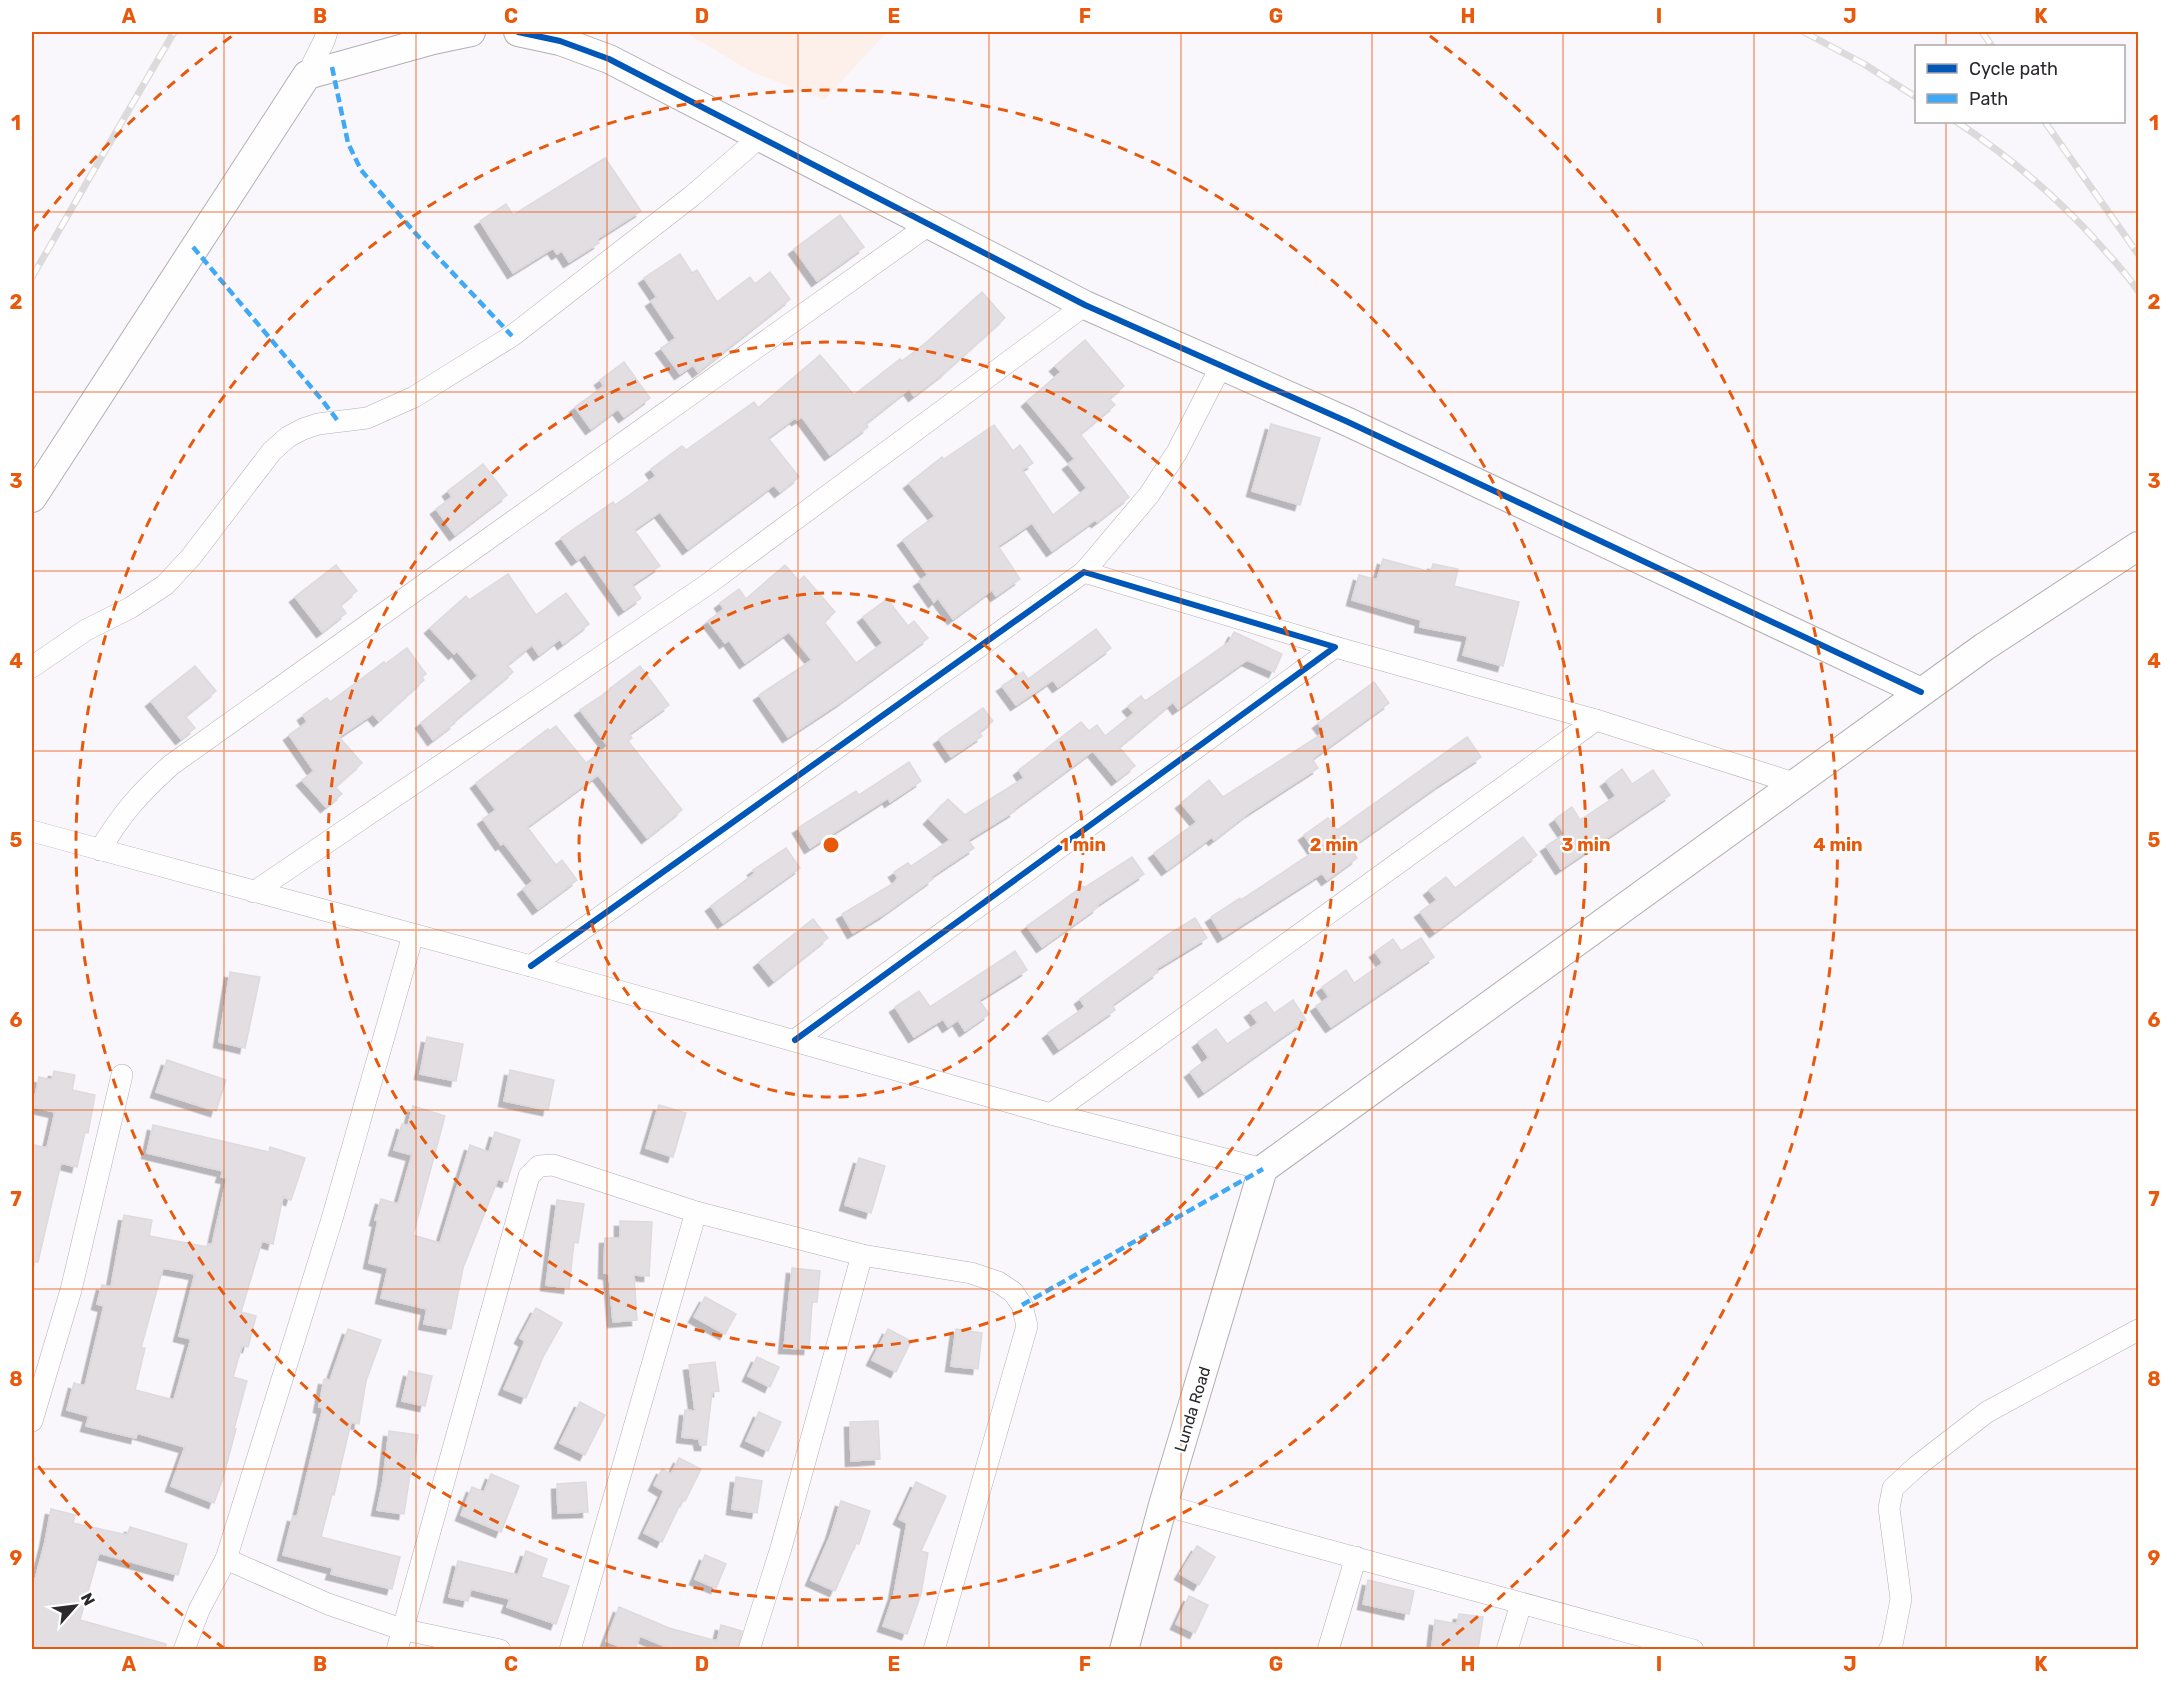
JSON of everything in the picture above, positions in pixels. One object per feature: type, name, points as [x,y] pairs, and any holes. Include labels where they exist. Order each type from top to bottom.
[{"type":"street","points":[[32,498],[306,75],[327,32]]},
{"type":"street","points":[[306,75],[433,40],[471,32]]},
{"type":"street","points":[[518,32],[560,41],[609,59],[1085,305],[1348,422],[1921,692]]},
{"type":"street","points":[[32,667],[86,630],[130,608],[165,585],[191,557],[272,451],[288,437],[318,424],[367,418],[391,408],[414,397],[512,336],[692,196],[760,137]]},
{"type":"street","points":[[99,850],[118,819],[133,801],[171,765],[930,224]]},
{"type":"street","points":[[254,892],[708,584],[1085,305]]},
{"type":"street","points":[[531,966],[1084,572],[1149,495],[1177,452],[1221,366]]},
{"type":"street","points":[[32,831],[531,966],[1051,1114],[1263,1169],[1984,647],[2139,546]]},
{"type":"street","points":[[1084,572],[1335,647],[1596,720],[1797,784]]},
{"type":"street","points":[[795,1040],[1335,647]]},
{"type":"street","points":[[1051,1114],[1596,720]]},
{"type":"street","points":[[184,1650],[199,1610],[226,1559],[332,1219],[413,935]]},
{"type":"street","points":[[32,1421],[71,1290],[122,1075]]},
{"type":"street","points":[[397,1650],[401,1629],[530,1176],[539,1166],[553,1165],[696,1212],[862,1255],[971,1273],[998,1282],[1013,1292],[1022,1305],[1027,1326],[934,1650]]},
{"type":"street","name":"Lunda Road","points":[[1124,1650],[1163,1505],[1263,1169]]},
{"type":"street","points":[[570,1650],[696,1212]]},
{"type":"street","points":[[749,1650],[781,1548],[862,1255]]},
{"type":"street","points":[[1889,1650],[1901,1599],[1889,1508],[1893,1488],[1917,1466],[1987,1412],[2139,1330]]},
{"type":"street","points":[[1163,1505],[1689,1649]]},
{"type":"street","points":[[1328,1650],[1356,1557]]},
{"type":"street","points":[[226,1559],[306,1596],[401,1629],[500,1650]]},
{"type":"street","points":[[1507,1650],[1521,1604]]},
{"type":"shaded area","points":[[685,32],[887,32],[824,100],[752,72]]},
{"type":"building","points":[[605,158],[641,211],[597,239],[599,243],[569,262],[562,251],[557,254],[553,248],[513,273],[480,221],[506,204],[513,215]]},
{"type":"building","points":[[840,215],[864,247],[817,281],[794,249]]},
{"type":"building","points":[[680,254],[692,273],[697,270],[717,302],[750,277],[755,284],[770,272],[790,299],[698,372],[693,365],[680,374],[661,348],[676,338],[651,301],[657,297],[644,278]]},
{"type":"building","points":[[982,292],[1005,318],[944,373],[914,396],[909,389],[866,423],[868,427],[830,455],[802,417],[797,420],[795,418],[768,438],[799,477],[780,492],[774,485],[688,549],[660,512],[634,530],[660,566],[632,585],[641,598],[624,610],[585,554],[577,560],[561,538],[613,502],[615,505],[656,476],[651,469],[682,446],[686,450],[754,402],[758,408],[820,355],[854,395],[900,359],[902,361],[928,341]]},
{"type":"building","points":[[1085,340],[1124,386],[1109,399],[1115,405],[1080,434],[1129,497],[1097,522],[1095,520],[1052,551],[1032,523],[998,546],[1020,579],[996,596],[992,590],[953,619],[938,598],[934,602],[919,581],[928,575],[903,540],[935,516],[909,483],[942,457],[944,459],[994,425],[1013,451],[1020,445],[1033,463],[1022,470],[1053,515],[1087,488],[1068,464],[1075,459],[1027,401],[1061,372],[1055,366]]},
{"type":"building","points":[[624,362],[650,398],[624,417],[618,409],[591,429],[575,407],[604,386],[600,380]]},
{"type":"building","points":[[1271,424],[1320,438],[1300,505],[1252,491]]},
{"type":"building","points":[[483,464],[507,495],[455,535],[436,509],[452,497],[448,491]]},
{"type":"building","points":[[1383,559],[1431,572],[1433,564],[1458,569],[1454,586],[1519,602],[1503,666],[1463,655],[1468,636],[1420,627],[1421,620],[1352,600],[1359,575],[1377,580]]},
{"type":"building","points":[[336,565],[357,591],[340,605],[346,613],[322,632],[295,597]]},
{"type":"building","points":[[785,565],[799,581],[804,576],[835,612],[824,622],[856,663],[883,643],[863,617],[887,599],[908,626],[914,621],[928,638],[841,702],[788,737],[759,695],[812,660],[789,632],[745,663],[729,640],[725,643],[708,621],[724,609],[720,603],[739,589],[746,599]]},
{"type":"building","points":[[508,574],[536,615],[566,593],[589,624],[563,644],[560,639],[539,655],[532,645],[507,665],[513,672],[433,740],[421,723],[478,676],[457,651],[454,654],[430,628],[466,596],[469,600]]},
{"type":"building","points":[[1096,629],[1111,648],[1058,687],[1053,680],[1016,705],[1002,686],[1023,672],[1028,679]]},
{"type":"building","points":[[1234,632],[1282,654],[1274,672],[1247,660],[1178,709],[1173,702],[1119,747],[1135,766],[1117,780],[1093,751],[1014,809],[1015,811],[968,840],[974,848],[931,877],[933,879],[884,914],[853,933],[842,914],[894,883],[898,878],[894,872],[908,863],[911,866],[950,840],[929,819],[948,799],[965,815],[1024,778],[1019,770],[1081,722],[1089,731],[1097,725],[1105,736],[1134,713],[1128,706],[1141,696],[1145,701],[1229,642]]},
{"type":"building","points":[[407,648],[426,674],[422,677],[424,680],[379,721],[373,714],[339,737],[362,763],[335,787],[342,794],[326,807],[302,780],[314,771],[289,735],[307,722],[303,715],[327,698],[330,702]]},
{"type":"building","points":[[195,666],[216,691],[185,716],[195,728],[181,739],[151,701]]},
{"type":"building","points":[[640,666],[669,705],[629,734],[632,738],[628,741],[682,810],[647,838],[598,775],[527,827],[556,865],[562,860],[577,880],[538,909],[523,889],[533,881],[504,843],[501,845],[483,819],[496,810],[476,783],[548,729],[549,731],[556,726],[586,763],[608,746],[580,710]]},
{"type":"building","points":[[1374,682],[1389,703],[1312,759],[1318,768],[1250,812],[1214,840],[1212,837],[1167,870],[1154,853],[1197,822],[1181,803],[1209,780],[1223,797],[1325,732],[1318,723]]},
{"type":"building","points":[[983,708],[993,721],[979,732],[982,736],[951,757],[939,739]]},
{"type":"building","points":[[1467,737],[1481,757],[1350,848],[1357,858],[1327,880],[1322,873],[1223,937],[1211,917],[1315,851],[1304,835],[1328,818],[1337,830]]},
{"type":"building","points":[[909,762],[921,781],[890,802],[888,798],[810,848],[798,828],[856,791],[859,795]]},
{"type":"building","points":[[1622,769],[1632,784],[1653,770],[1670,795],[1561,869],[1546,846],[1565,834],[1555,819],[1572,807],[1580,820],[1616,796],[1606,781]]},
{"type":"building","points":[[1523,837],[1537,855],[1435,932],[1420,912],[1437,900],[1429,890],[1446,877],[1455,888]]},
{"type":"building","points":[[786,848],[800,868],[723,923],[711,906],[755,873],[753,870]]},
{"type":"building","points":[[1132,857],[1144,874],[1097,905],[1098,907],[1042,947],[1027,926],[1083,886],[1084,888]]},
{"type":"building","points":[[1195,918],[1207,938],[1156,969],[1158,972],[1112,1005],[1115,1010],[1059,1049],[1048,1033],[1085,1007],[1080,999],[1167,935]]},
{"type":"building","points":[[813,919],[828,938],[774,981],[759,962]]},
{"type":"building","points":[[1421,938],[1434,957],[1331,1027],[1316,1006],[1329,997],[1322,987],[1346,970],[1354,983],[1383,963],[1375,952],[1393,939],[1401,951]]},
{"type":"building","points":[[1015,951],[1027,970],[979,1000],[989,1014],[965,1031],[958,1020],[948,1027],[943,1019],[914,1037],[895,1007],[919,991],[930,1007]]},
{"type":"building","points":[[230,972],[260,977],[245,1048],[219,1042]]},
{"type":"building","points":[[1293,1000],[1306,1020],[1204,1092],[1190,1072],[1209,1058],[1198,1042],[1216,1029],[1227,1044],[1258,1023],[1250,1012],[1266,1002],[1274,1013]]},
{"type":"building","points":[[427,1037],[463,1044],[456,1081],[420,1074]]},
{"type":"building","points":[[167,1060],[226,1080],[216,1111],[156,1092]]},
{"type":"building","points":[[510,1070],[554,1080],[548,1110],[504,1101]]},
{"type":"building","points":[[54,1071],[75,1075],[72,1090],[95,1095],[88,1133],[85,1132],[77,1167],[61,1163],[38,1262],[32,1262],[32,1157],[34,1145],[47,1148],[55,1112],[33,1107],[39,1077],[52,1080]]},
{"type":"building","points":[[659,1105],[686,1113],[673,1157],[646,1148]]},
{"type":"building","points":[[413,1106],[445,1116],[413,1235],[440,1243],[470,1145],[489,1152],[495,1132],[520,1140],[507,1182],[498,1179],[463,1268],[451,1329],[424,1324],[427,1309],[381,1298],[388,1268],[369,1263],[378,1221],[375,1220],[381,1199],[398,1204],[412,1155],[394,1150],[402,1124],[408,1126]]},
{"type":"building","points":[[153,1125],[269,1152],[270,1147],[305,1158],[291,1200],[283,1197],[273,1244],[262,1241],[241,1312],[256,1316],[248,1347],[242,1346],[233,1377],[247,1381],[223,1478],[214,1503],[171,1486],[185,1447],[137,1433],[136,1438],[86,1426],[89,1416],[67,1410],[74,1383],[85,1386],[104,1306],[97,1304],[102,1285],[111,1287],[124,1215],[152,1220],[149,1236],[208,1247],[208,1244],[212,1245],[227,1178],[221,1177],[223,1171],[147,1153]],"holes":[[[163,1268],[195,1274],[179,1336],[191,1339],[174,1400],[135,1390],[145,1348],[141,1348]]]},
{"type":"building","points":[[859,1158],[885,1166],[871,1213],[845,1205]]},
{"type":"building","points":[[557,1200],[584,1204],[578,1243],[574,1242],[569,1288],[546,1285]]},
{"type":"building","points":[[620,1221],[652,1222],[649,1276],[634,1275],[637,1320],[613,1322],[609,1274],[604,1273],[605,1238],[620,1238]]},
{"type":"building","points":[[792,1268],[820,1271],[817,1302],[812,1302],[809,1349],[784,1348]]},
{"type":"building","points":[[705,1297],[736,1314],[725,1334],[694,1317]]},
{"type":"building","points":[[536,1308],[562,1323],[543,1357],[526,1398],[504,1389],[525,1341],[520,1338]]},
{"type":"building","points":[[348,1329],[381,1340],[366,1381],[359,1424],[351,1422],[334,1495],[332,1494],[321,1537],[400,1557],[392,1589],[331,1574],[333,1568],[283,1555],[293,1516],[297,1517],[323,1408],[319,1407],[324,1379],[330,1380]]},
{"type":"building","points":[[888,1329],[911,1341],[896,1372],[872,1360]]},
{"type":"building","points":[[956,1329],[982,1333],[978,1369],[951,1366]]},
{"type":"building","points":[[757,1357],[779,1367],[770,1387],[748,1376]]},
{"type":"building","points":[[715,1362],[719,1391],[712,1392],[706,1445],[700,1445],[699,1439],[682,1437],[685,1410],[695,1411],[689,1365]]},
{"type":"building","points":[[409,1371],[432,1376],[425,1406],[402,1401]]},
{"type":"building","points":[[580,1402],[605,1415],[585,1455],[560,1443]]},
{"type":"building","points":[[759,1412],[781,1422],[768,1451],[746,1441]]},
{"type":"building","points":[[878,1421],[880,1459],[851,1461],[850,1422]]},
{"type":"building","points":[[389,1431],[418,1435],[414,1468],[411,1468],[404,1514],[377,1510]]},
{"type":"building","points":[[679,1458],[701,1469],[685,1501],[682,1500],[662,1542],[644,1533],[664,1491],[654,1485],[662,1469],[671,1474]]},
{"type":"building","points":[[491,1474],[519,1486],[501,1532],[461,1515],[472,1487],[484,1492]]},
{"type":"building","points":[[736,1477],[762,1481],[757,1513],[732,1509]]},
{"type":"building","points":[[586,1482],[588,1512],[558,1513],[557,1484]]},
{"type":"building","points":[[916,1482],[946,1496],[921,1551],[928,1553],[921,1594],[907,1634],[883,1626],[894,1594],[907,1523],[899,1519]]},
{"type":"building","points":[[841,1501],[870,1511],[859,1544],[856,1543],[835,1591],[811,1580],[831,1534]]},
{"type":"building","points":[[51,1509],[75,1515],[73,1523],[127,1535],[130,1527],[187,1544],[178,1575],[99,1553],[80,1620],[166,1644],[165,1650],[50,1650],[32,1646],[32,1591]]},
{"type":"building","points":[[1197,1546],[1215,1557],[1199,1585],[1180,1574]]},
{"type":"building","points":[[526,1551],[547,1559],[541,1577],[569,1586],[556,1624],[507,1607],[510,1599],[471,1589],[468,1601],[449,1597],[458,1561],[518,1575]]},
{"type":"building","points":[[705,1555],[726,1564],[716,1588],[695,1579]]},
{"type":"building","points":[[1368,1580],[1414,1591],[1409,1614],[1363,1604]]},
{"type":"building","points":[[1189,1596],[1208,1605],[1195,1633],[1176,1624]]},
{"type":"building","points":[[619,1607],[669,1628],[717,1641],[721,1625],[742,1631],[737,1650],[674,1650],[640,1636],[635,1650],[629,1650],[606,1641]]},
{"type":"building","points":[[1459,1614],[1483,1617],[1478,1650],[1432,1647],[1435,1620],[1457,1624]]},
{"type":"railway","points":[[32,277],[174,32]]},
{"type":"railway","points":[[1804,32],[1864,64],[1915,96]]},
{"type":"railway","points":[[1982,32],[1991,45]]},
{"type":"railway","points":[[1958,123],[1996,149],[2050,195],[2100,245],[2138,291]]},
{"type":"railway","points":[[2046,123],[2138,254]]},
{"type":"marked path","points":[[332,67],[348,143],[361,170],[417,235],[512,336]]},
{"type":"marked path","points":[[193,247],[338,421]]},
{"type":"marked path","points":[[1022,1305],[1263,1169]]},
{"type":"cycle path","points":[[518,32],[560,41],[609,59],[1085,305],[1348,422],[1921,692]]},
{"type":"cycle path","points":[[531,966],[1084,572],[1335,647],[795,1040]]}]
